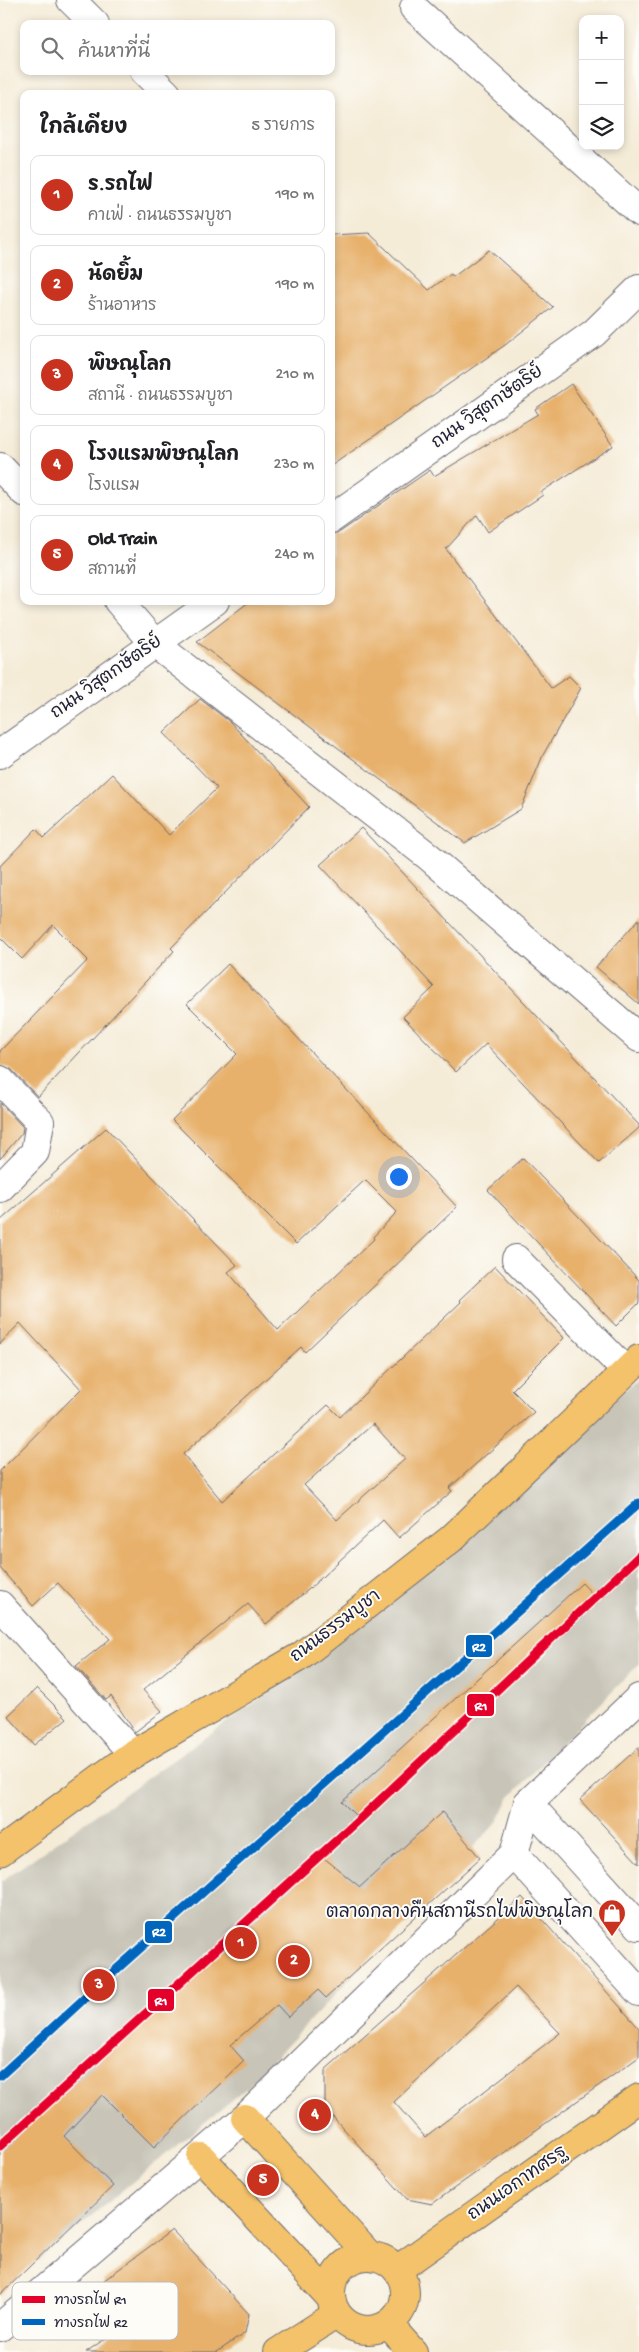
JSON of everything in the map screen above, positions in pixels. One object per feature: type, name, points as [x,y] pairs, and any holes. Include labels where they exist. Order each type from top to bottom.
[{"type":"main road","name":"ถนนธรรมบูชา","points":[[0,1852],[132,1754],[301,1656],[451,1539],[633,1365]]},
{"type":"main road","name":"ถนนเอกาทศรฐ","points":[[398,2269],[639,2098]]},
{"type":"main road","points":[[245,2118],[369,2255]]},
{"type":"main road","points":[[201,2157],[334,2306],[345,2322],[355,2328],[378,2329],[388,2325],[398,2316],[404,2305],[406,2293],[404,2280],[398,2269],[380,2257],[369,2255],[356,2257],[345,2263],[336,2273],[331,2285],[334,2306]]},
{"type":"main road","points":[[278,2352],[334,2306]]},
{"type":"main road","points":[[388,2325],[413,2352]]},
{"type":"street","points":[[71,0],[92,20]]},
{"type":"street","points":[[414,8],[639,212]]},
{"type":"street","points":[[148,75],[163,90]]},
{"type":"street","name":"ถนน วิสุตกษัตริย์","points":[[335,516],[594,333],[639,289]]},
{"type":"street","points":[[0,467],[20,488]]},
{"type":"street","points":[[121,605],[154,644],[428,856],[639,1038]]},
{"type":"street","name":"ถนน วิสุตกษัตริย์","points":[[0,754],[209,605]]},
{"type":"street","points":[[0,1080],[40,1122],[35,1152],[0,1188]]},
{"type":"street","points":[[516,1259],[633,1365]]},
{"type":"street","points":[[0,1605],[132,1754]]},
{"type":"street","points":[[53,2282],[245,2118],[514,1854],[528,1803],[639,1698]]},
{"type":"street","points":[[528,1803],[639,1926]]},
{"type":"street","points":[[514,1854],[639,1992]]},
{"type":"street","points":[[0,2327],[12,2317]]},
{"type":"shaded area","points":[[639,1378],[639,1664],[509,1798],[498,1821],[249,2086],[0,2291],[0,1882],[282,1683]]},
{"type":"building","points":[[369,233],[429,290],[451,274],[453,277],[489,250],[553,307],[505,345],[335,463],[335,235]]},
{"type":"building","points":[[571,384],[613,446],[541,492],[543,495],[488,532],[477,515],[446,549],[551,688],[569,676],[581,688],[543,755],[521,809],[465,843],[197,642],[245,605],[335,605],[335,533],[340,532],[430,470],[434,476],[538,414],[535,409]]},
{"type":"building","points":[[200,699],[230,722],[309,807],[171,948],[174,951],[38,1097],[11,1069],[0,1065],[0,1051],[88,960],[53,925],[22,959],[0,937],[0,866],[36,829],[44,838],[112,774],[169,835],[217,788],[164,733]]},
{"type":"building","points":[[361,828],[639,1125],[639,1128],[599,1163],[486,1044],[456,1072],[403,1017],[434,987],[320,865]]},
{"type":"building","points":[[639,919],[639,1004],[596,967]]},
{"type":"building","points":[[228,964],[457,1207],[305,1352],[301,1347],[183,1454],[222,1501],[328,1405],[340,1417],[461,1302],[459,1300],[495,1266],[564,1338],[512,1390],[534,1412],[449,1488],[452,1491],[399,1538],[383,1520],[308,1590],[266,1624],[248,1604],[143,1690],[162,1711],[135,1732],[111,1696],[106,1700],[76,1666],[110,1639],[58,1583],[33,1606],[0,1568],[0,1471],[81,1389],[20,1323],[0,1344],[0,1221],[106,1128],[237,1265],[228,1272],[278,1330],[374,1239],[373,1237],[397,1212],[365,1180],[296,1244],[172,1120],[237,1054],[187,1004]],"holes":[[[373,1424],[405,1459],[337,1520],[304,1485]]]},
{"type":"building","points":[[0,1103],[23,1127],[22,1133],[0,1159]]},
{"type":"building","points":[[523,1158],[639,1280],[639,1303],[616,1326],[488,1190]]},
{"type":"building","points":[[582,1583],[595,1597],[360,1820],[342,1802]]},
{"type":"building","points":[[37,1688],[67,1718],[34,1745],[8,1716]]},
{"type":"building","points":[[639,1747],[639,1864],[580,1800]]},
{"type":"building","points":[[442,1812],[480,1858],[326,1998],[318,1990],[288,2017],[277,2005],[230,2045],[244,2061],[154,2147],[102,2095],[64,2136],[113,2186],[0,2295],[0,2151],[324,1858],[360,1887]]},
{"type":"building","points":[[522,1897],[639,2028],[639,2057],[432,2204],[407,2199],[325,2108],[325,2070]],"holes":[[[516,1987],[560,2033],[425,2137],[394,2102]]]},
{"type":"building","points":[[172,2230],[249,2314],[245,2333],[217,2352],[86,2352],[103,2340],[178,2340],[178,2282],[103,2281]]},
{"type":"rail line","name":"R2","points":[[0,2076],[99,1985],[639,1503]]},
{"type":"rail line","name":"R1","points":[[0,2146],[361,1818],[639,1556]]},
{"type":"place","name":"ตลาดกลางคืนสถานีรถไฟพิษณุโลก","points":[[612,1937]]},
{"type":"place","name":"ร.รถไฟ","points":[[241,1943]]},
{"type":"place","name":"นัดยิ้ม","points":[[294,1961]]},
{"type":"place","name":"พิษณุโลก","points":[[99,1985]]},
{"type":"place","name":"โรงแรมพิษณุโลก","points":[[315,2115]]},
{"type":"place","name":"Old Train","points":[[263,2180]]}]
